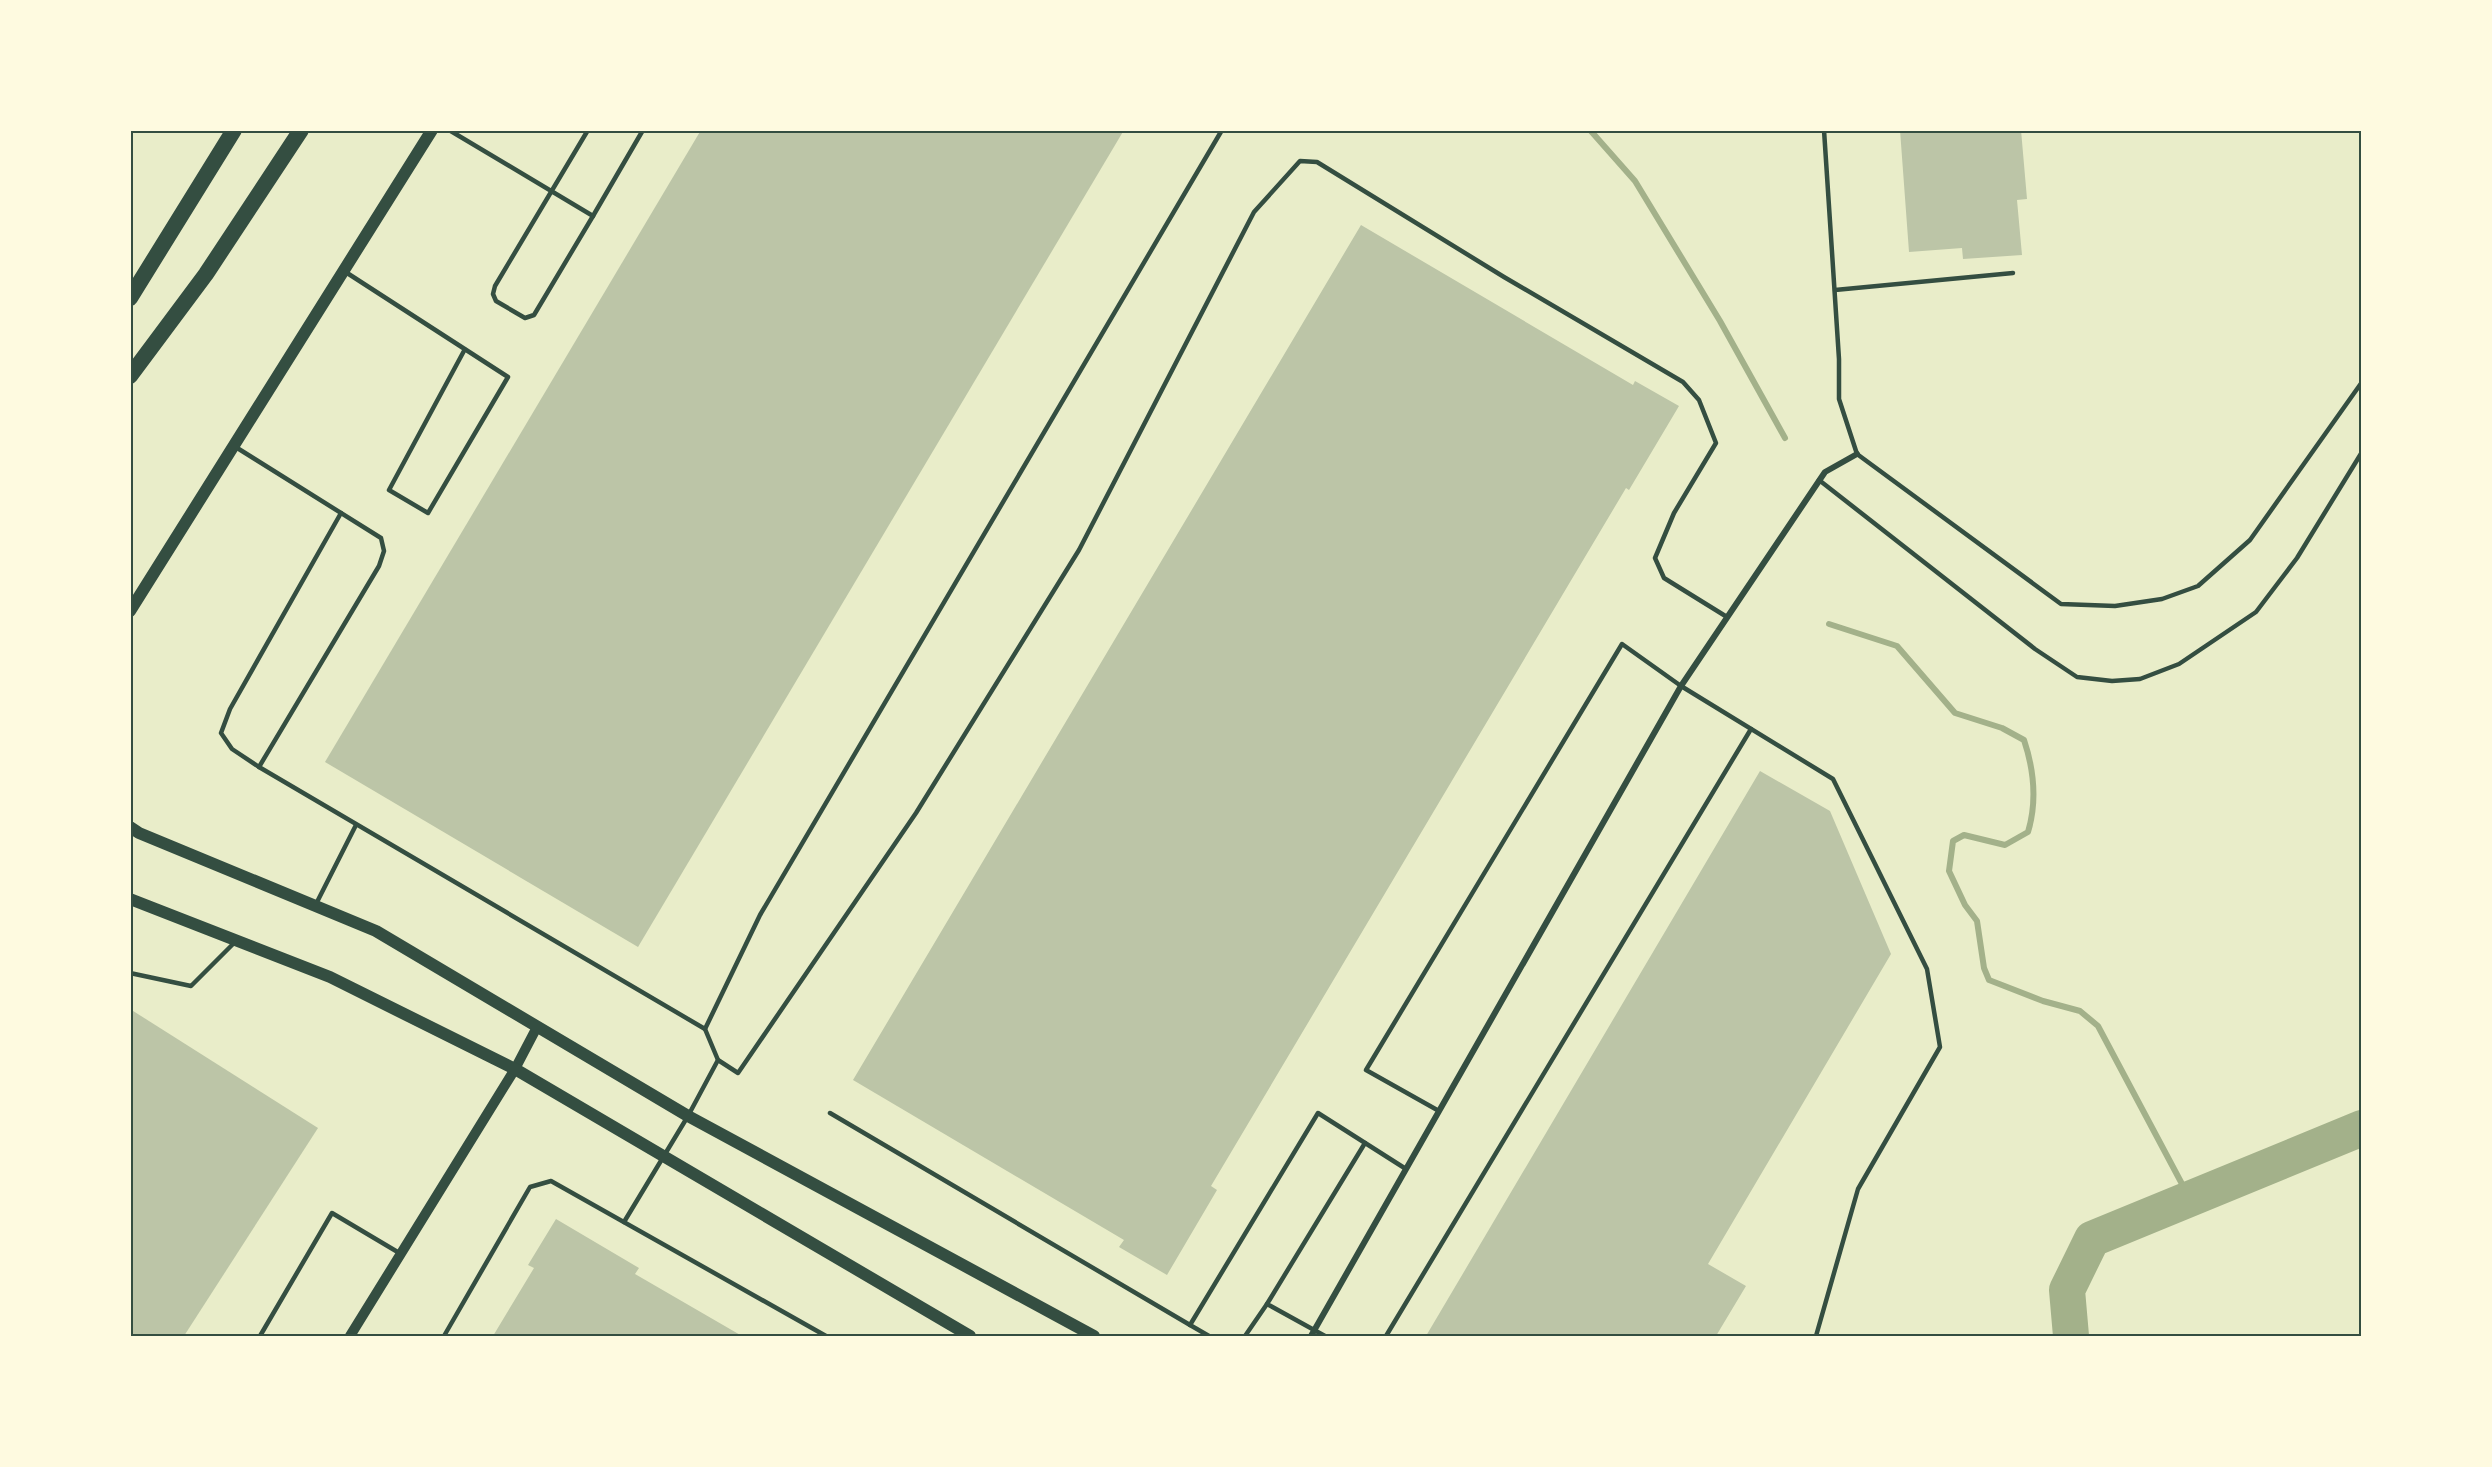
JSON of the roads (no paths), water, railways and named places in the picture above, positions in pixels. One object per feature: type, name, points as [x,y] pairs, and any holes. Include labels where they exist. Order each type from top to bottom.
[{"type":"highway","points":[[130,298],[234,130]]},
{"type":"highway","points":[[130,376],[206,274],[301,130]]},
{"type":"main road","points":[[130,611],[432,130]]},
{"type":"main road","points":[[130,827],[139,833],[376,932],[688,1116],[1094,1336]]},
{"type":"main road","points":[[130,899],[330,976],[515,1069],[970,1336]]},
{"type":"street","points":[[1313,1333],[1681,686],[1824,472],[1857,454]]},
{"type":"street","points":[[350,1336],[515,1069],[537,1027]]},
{"type":"lane","points":[[449,130],[593,216]]},
{"type":"lane","points":[[588,130],[495,286],[493,294],[496,301],[525,318],[534,315],[643,130]]},
{"type":"lane","points":[[705,1029],[760,915],[1222,130]]},
{"type":"lane","points":[[1824,130],[1835,290],[1839,399],[1857,454],[2061,604],[2115,606],[2162,599],[2198,586],[2250,540],[2361,382]]},
{"type":"lane","points":[[340,513],[230,709],[221,733],[232,749],[356,825],[705,1029],[718,1060],[738,1073],[916,813],[1079,550],[1254,212],[1300,161],[1317,162],[1504,277],[1683,382],[1699,400],[1716,443],[1674,513],[1655,558],[1664,578],[1727,617]]},
{"type":"lane","points":[[344,271],[465,349],[508,377],[428,513],[389,490],[465,349]]},
{"type":"lane","points":[[1835,290],[2013,273]]},
{"type":"lane","points":[[234,446],[381,538],[384,551],[379,566],[259,767]]},
{"type":"lane","points":[[1819,480],[1980,608],[2043,654],[2077,677],[2112,681],[2140,679],[2179,664],[2256,612],[2297,558],[2361,452]]},
{"type":"lane","points":[[1439,1111],[1366,1070],[1622,644],[1681,686],[1833,779],[1927,969],[1940,1047],[1858,1189],[1816,1336]]},
{"type":"lane","points":[[1386,1336],[1751,729]]},
{"type":"lane","points":[[315,906],[356,825]]},
{"type":"lane","points":[[130,973],[191,986],[236,941]]},
{"type":"lane","points":[[624,1222],[688,1116],[718,1060]]},
{"type":"lane","points":[[830,1113],[1209,1336]]},
{"type":"lane","points":[[1190,1325],[1318,1113],[1406,1169]]},
{"type":"lane","points":[[1245,1336],[1365,1143]]},
{"type":"lane","points":[[444,1336],[530,1187],[551,1181],[826,1336]]},
{"type":"lane","points":[[260,1336],[332,1213],[401,1254]]},
{"type":"lane","points":[[1267,1304],[1313,1333],[1325,1336]]},
{"type":"waterway","points":[[1590,130],[1635,181],[1720,321],[1785,438]]},
{"type":"waterway","points":[[1829,624],[1897,646],[1955,713],[2002,728],[2024,740],[2033,786],[2033,809],[2028,832],[2005,845],[1964,835],[1953,841],[1949,871],[1965,905],[1977,921],[1984,968],[1989,980],[2043,1001],[2080,1011],[2098,1026],[2190,1199]]},
{"type":"waterway","points":[[2071,1336],[2067,1290],[2092,1239],[2362,1128]]}]
